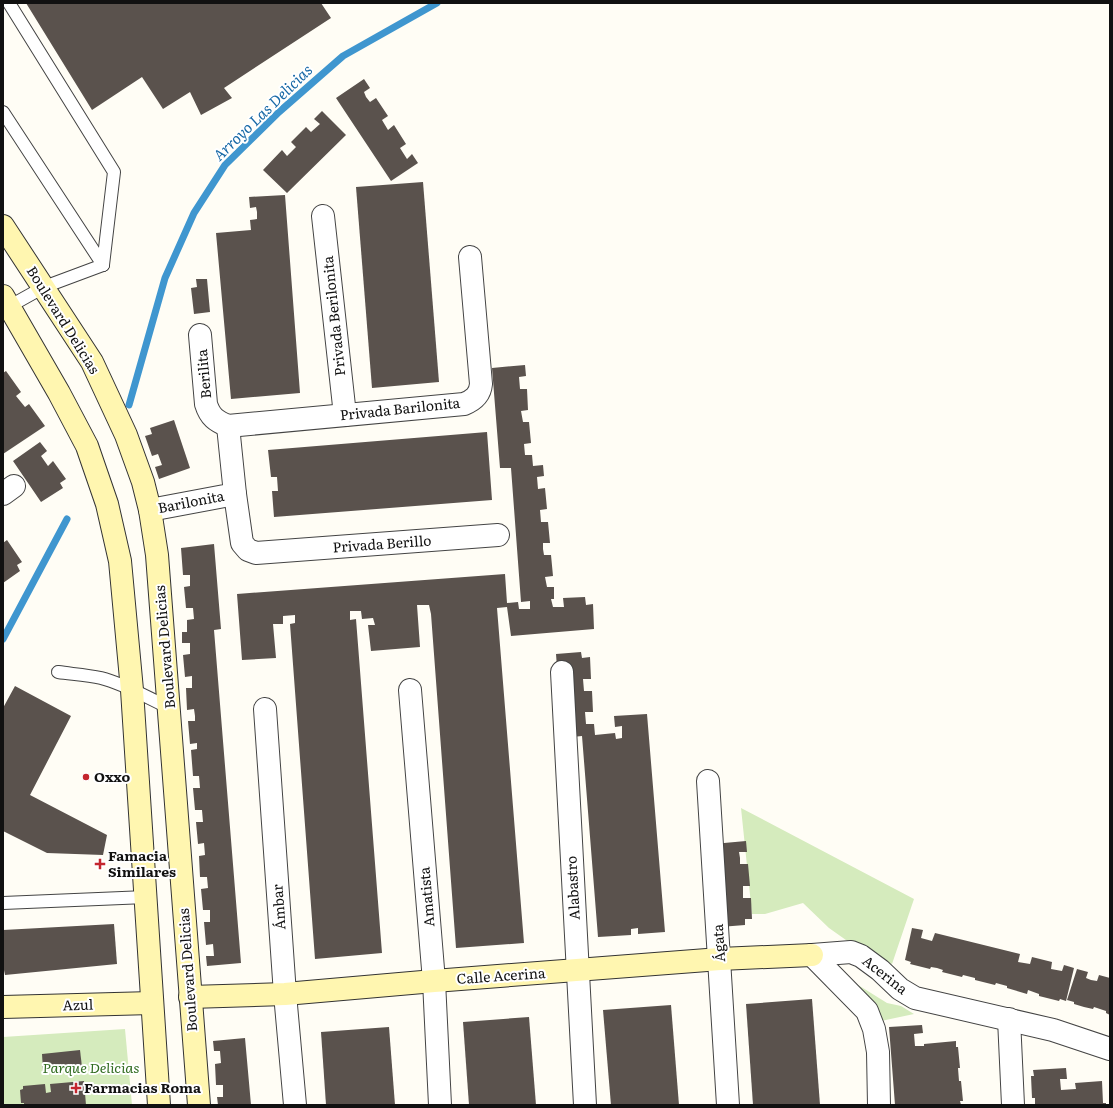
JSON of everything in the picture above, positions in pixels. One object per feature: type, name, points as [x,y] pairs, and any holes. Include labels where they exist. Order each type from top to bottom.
[{"type":"main road","name":"Boulevard Delicias","points":[[3,226],[92,362],[126,435],[143,482],[150,510],[157,555],[170,708],[198,1105]]},
{"type":"main road","points":[[6,301],[59,393],[87,446],[107,504],[120,561],[132,690],[159,1105]]},
{"type":"main road","name":"Calle Acerina","points":[[190,997],[285,994],[720,959],[812,955]]},
{"type":"main road","name":"Azul","points":[[3,1007],[152,1003]]},
{"type":"street","name":"Privada Berilonita","points":[[323,216],[345,415]]},
{"type":"street","name":"Privada Barilonita","points":[[228,426],[464,404],[476,397],[480,390],[481,384],[470,257]]},
{"type":"street","name":"Berilita","points":[[200,335],[206,404],[209,413],[214,420],[228,426]]},
{"type":"street","name":"Barilonita","points":[[150,510],[235,494],[228,426]]},
{"type":"street","name":"Privada Berillo","points":[[235,494],[242,543],[248,550],[256,553],[498,535]]},
{"type":"street","name":"Alabastro","points":[[562,672],[585,1105]]},
{"type":"street","name":"Amatista","points":[[410,690],[434,981],[440,1105]]},
{"type":"street","name":"Ámbar","points":[[265,709],[285,994],[295,1105]]},
{"type":"street","name":"Ágata","points":[[708,781],[728,1105]]},
{"type":"street","name":"Acerina","points":[[812,955],[851,952],[861,956],[880,970],[900,990],[915,998],[1053,1030],[1110,1049]]},
{"type":"street","points":[[812,955],[867,1011],[874,1029],[878,1052],[879,1105]]},
{"type":"street","points":[[1009,1019],[1013,1105]]},
{"type":"lane","points":[[9,3],[114,172],[103,265]]},
{"type":"lane","points":[[3,112],[103,265]]},
{"type":"lane","points":[[6,301],[103,265]]},
{"type":"lane","points":[[58,672],[102,679],[132,690],[170,708]]},
{"type":"lane","points":[[3,903],[146,897]]},
{"type":"green space","points":[[741,808],[914,899],[892,964],[853,945],[829,928],[803,903],[765,914],[752,914]]},
{"type":"green space","points":[[834,970],[887,1003],[901,1006],[914,1014],[881,1021]]},
{"type":"green space","name":"Parque Delicias","points":[[125,1029],[132,1105],[3,1105],[3,1037]]},
{"type":"building","points":[[26,3],[321,3],[331,18],[224,88],[232,98],[201,115],[190,92],[163,109],[142,77],[92,110]]},
{"type":"building","points":[[364,79],[370,88],[364,92],[366,97],[370,102],[376,98],[388,116],[382,120],[388,130],[394,125],[406,144],[400,148],[407,159],[412,154],[418,163],[391,181],[336,98]]},
{"type":"building","points":[[322,111],[346,135],[287,193],[263,170],[282,150],[287,156],[296,147],[291,142],[306,127],[311,132],[320,124],[314,119]]},
{"type":"building","points":[[423,182],[439,382],[372,388],[356,187]]},
{"type":"building","points":[[285,195],[300,393],[231,399],[216,233],[251,230],[250,220],[257,219],[257,212],[256,207],[250,208],[249,197]]},
{"type":"building","points":[[196,279],[207,279],[210,312],[194,314],[191,288],[197,287]]},
{"type":"building","points":[[525,365],[526,376],[519,377],[520,389],[527,389],[528,410],[521,411],[523,422],[529,422],[531,443],[524,444],[525,455],[532,455],[533,466],[543,465],[544,476],[537,477],[538,489],[545,488],[547,509],[540,510],[541,522],[548,522],[550,543],[543,543],[543,549],[544,555],[551,555],[553,576],[545,577],[547,587],[554,587],[554,599],[551,599],[553,607],[564,607],[563,598],[585,597],[586,605],[593,604],[594,629],[511,636],[507,607],[497,608],[524,943],[456,948],[431,614],[429,605],[417,605],[420,647],[371,651],[368,625],[375,625],[373,618],[362,619],[361,611],[350,611],[350,620],[356,619],[382,953],[315,959],[290,624],[295,623],[295,615],[283,616],[283,624],[273,624],[276,658],[242,660],[237,594],[505,574],[507,603],[518,602],[519,609],[530,609],[530,601],[521,602],[511,468],[500,468],[492,368]]},
{"type":"building","points":[[6,371],[21,392],[16,396],[25,407],[29,404],[45,426],[3,454],[3,373]]},
{"type":"building","points":[[174,420],[190,468],[159,479],[155,467],[162,465],[158,454],[152,456],[145,436],[152,434],[150,428]]},
{"type":"building","points":[[487,432],[492,500],[274,517],[272,491],[278,491],[277,477],[271,477],[268,450]]},
{"type":"building","points":[[40,442],[47,451],[41,456],[48,466],[53,461],[66,479],[60,483],[63,488],[41,502],[13,461]]},
{"type":"building","points":[[7,540],[22,562],[17,565],[20,571],[3,583],[3,543]]},
{"type":"building","points":[[214,544],[221,629],[214,630],[241,963],[207,966],[206,956],[214,956],[213,944],[206,945],[204,922],[210,922],[210,910],[203,910],[201,889],[208,888],[207,877],[200,877],[199,856],[205,855],[204,843],[198,844],[196,822],[203,822],[202,810],[195,810],[193,788],[200,788],[199,776],[193,776],[191,750],[197,749],[197,743],[190,744],[188,721],[195,721],[195,716],[194,709],[187,710],[186,688],[192,688],[192,676],[185,677],[183,655],[190,654],[190,643],[182,643],[182,632],[187,632],[187,620],[194,619],[193,608],[186,608],[184,587],[190,586],[190,575],[183,575],[181,548]]},
{"type":"building","points":[[581,652],[582,658],[590,657],[591,679],[583,679],[584,691],[592,691],[593,712],[585,712],[586,724],[594,724],[595,735],[615,733],[616,739],[622,738],[622,726],[615,727],[614,716],[647,714],[665,932],[638,934],[638,928],[631,929],[631,935],[598,937],[582,736],[572,737],[559,695],[556,654]]},
{"type":"building","points":[[15,686],[71,716],[30,795],[107,835],[103,855],[47,853],[3,831],[3,708]]},
{"type":"building","points":[[746,841],[747,852],[739,852],[740,864],[748,864],[750,886],[743,886],[743,898],[751,898],[752,919],[745,919],[745,925],[720,927],[713,844]]},
{"type":"building","points":[[114,924],[117,964],[5,975],[3,965],[3,930]]},
{"type":"building","points":[[912,928],[923,930],[921,938],[932,941],[935,933],[1020,954],[1018,962],[1030,964],[1032,957],[1052,962],[1051,969],[1062,971],[1064,965],[1074,968],[1066,1001],[1060,999],[1059,1001],[1039,996],[1039,994],[1028,990],[1027,994],[996,983],[995,985],[963,975],[962,977],[942,972],[943,970],[937,968],[931,967],[930,969],[910,964],[911,962],[905,960]]},
{"type":"building","points":[[1077,969],[1088,972],[1086,978],[1091,980],[1097,981],[1099,975],[1110,978],[1110,1015],[1106,1013],[1106,1011],[1094,1007],[1093,1009],[1084,1007],[1067,1000]]},
{"type":"building","points":[[812,999],[820,1105],[753,1105],[746,1004]]},
{"type":"building","points":[[671,1005],[679,1105],[611,1105],[603,1010]]},
{"type":"building","points":[[529,1017],[536,1105],[469,1105],[463,1022]]},
{"type":"building","points":[[922,1025],[923,1033],[914,1034],[915,1046],[956,1041],[960,1068],[958,1068],[959,1081],[961,1081],[963,1101],[960,1101],[961,1105],[895,1105],[889,1027]]},
{"type":"building","points":[[389,1027],[395,1105],[326,1105],[321,1032]]},
{"type":"building","points":[[245,1038],[251,1105],[218,1105],[217,1097],[223,1097],[223,1085],[216,1085],[215,1064],[221,1063],[220,1051],[214,1051],[213,1041]]},
{"type":"building","points":[[80,1050],[82,1067],[43,1071],[42,1054]]},
{"type":"building","points":[[1066,1068],[1067,1079],[1060,1079],[1061,1090],[1076,1089],[1075,1083],[1102,1081],[1103,1103],[1106,1103],[1106,1105],[1035,1105],[1035,1098],[1032,1098],[1031,1076],[1034,1076],[1033,1070]]},
{"type":"building","points":[[84,1081],[86,1105],[24,1105],[24,1103],[21,1103],[20,1090],[23,1089],[23,1086],[45,1084],[46,1093],[51,1092],[50,1084]]},
{"type":"waterway","name":"Arroyo Las Delicias","points":[[129,405],[165,278],[194,213],[225,165],[279,112],[343,56],[437,3]]},
{"type":"waterway","name":"Arroyo Las Delicias","points":[[3,639],[67,519]]},
{"type":"place","name":"Oxxo","points":[[86,777]]},
{"type":"place","name":"Famacia Similares","points":[[100,864]]},
{"type":"place","name":"Farmacias Roma","points":[[76,1088]]}]
